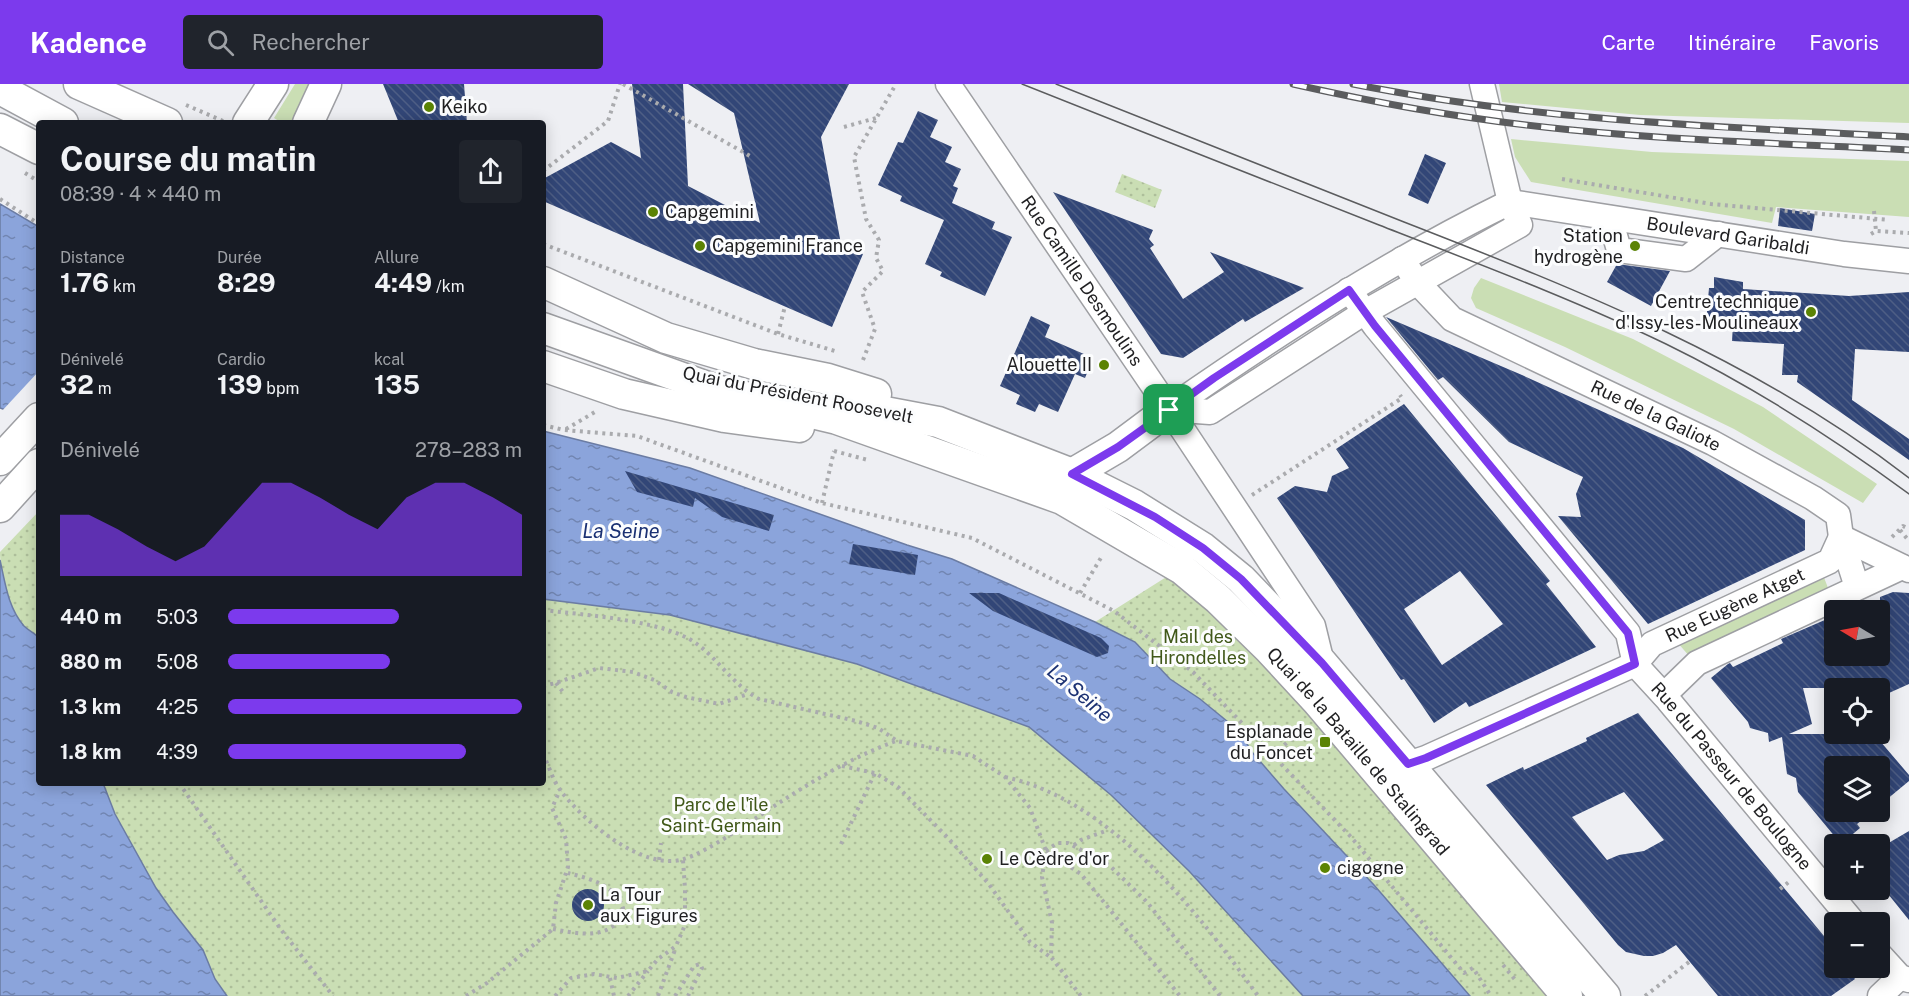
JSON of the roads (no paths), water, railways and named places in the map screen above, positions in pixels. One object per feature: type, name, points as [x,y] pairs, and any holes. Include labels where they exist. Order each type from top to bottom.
[{"type":"main road","points":[[79,84],[122,94],[162,120]]},
{"type":"main road","points":[[250,120],[273,84]]},
{"type":"main road","points":[[309,120],[326,84]]},
{"type":"main road","points":[[0,89],[57,120]]},
{"type":"main road","points":[[0,129],[36,147]]},
{"type":"main road","points":[[546,283],[666,338],[754,364],[828,379],[910,404],[938,422]]},
{"type":"main road","name":"Quai du Président Roosevelt","points":[[546,329],[716,390],[837,419],[928,450]]},
{"type":"main road","points":[[546,367],[624,394],[724,417],[836,441],[928,450]]},
{"type":"main road","name":"Quai du Président Roosevelt","points":[[657,369],[938,422]]},
{"type":"main road","points":[[1072,474],[1118,447],[1169,410]]},
{"type":"main road","points":[[0,460],[36,421]]},
{"type":"main road","name":"Quai de la Bataille de Stalingrad","points":[[938,422],[1072,474],[1134,504],[1203,548],[1241,579],[1322,663],[1605,996]]},
{"type":"main road","name":"Quai de la Bataille de Stalingrad","points":[[928,450],[1062,499],[1182,569],[1218,599],[1317,701],[1567,996]]},
{"type":"main road","points":[[0,507],[36,467]]},
{"type":"street","name":"Rue Camille Desmoulins","points":[[948,84],[1312,626],[1322,663]]},
{"type":"street","points":[[1482,84],[1510,202],[1520,225]]},
{"type":"street","points":[[1169,410],[1349,290],[1470,221],[1510,202]]},
{"type":"street","name":"Boulevard Garibaldi","points":[[1510,202],[1844,254],[1909,261]]},
{"type":"street","points":[[1169,410],[1210,412],[1365,312],[1548,209]]},
{"type":"street","name":"Rue de la Galiote","points":[[1402,260],[1417,282],[1452,319],[1713,443],[1813,498],[1838,515],[1841,537]]},
{"type":"street","points":[[1349,290],[1506,488],[1628,633],[1635,664]]},
{"type":"street","points":[[1841,537],[1906,569]]},
{"type":"street","points":[[1841,537],[1857,587]]},
{"type":"street","name":"Rue Eugène Atget","points":[[1408,764],[1635,664],[1652,644],[1830,561],[1841,537]]},
{"type":"street","name":"Rue Eugène Atget","points":[[1664,695],[1697,663],[1857,587],[1906,569]]},
{"type":"street","name":"Rue du Passeur de Boulogne","points":[[1635,664],[1664,695],[1845,912]]},
{"type":"street","points":[[1880,996],[1904,978],[1890,965]]},
{"type":"water","points":[[0,204],[36,225],[36,421],[0,408]]},
{"type":"water","name":"La Seine","points":[[546,432],[690,468],[952,559],[1135,642],[1170,679],[1200,699],[1239,731],[1252,752],[1284,789],[1374,885],[1470,996],[1303,996],[1189,871],[1111,795],[1029,727],[857,664],[670,615],[546,599]]},
{"type":"water","points":[[0,560],[14,611],[24,626],[36,635],[36,786],[104,786],[115,814],[156,888],[203,950],[215,979],[227,996],[0,996]]},
{"type":"tram line","points":[[1022,84],[1524,282],[1666,344],[1760,395],[1851,452],[1909,494]]},
{"type":"tram line","points":[[1056,84],[1602,302],[1730,364],[1791,398],[1851,436],[1909,478]]},
{"type":"railway","points":[[1293,84],[1432,112],[1537,126],[1656,137],[1909,150]]},
{"type":"railway","points":[[1353,84],[1491,106],[1630,121],[1909,137]]},
{"type":"place","name":"Keiko","points":[[429,107]]},
{"type":"place","name":"Capgemini","points":[[653,212]]},
{"type":"place","name":"Capgemini France","points":[[700,246]]},
{"type":"place","name":"Station hydrogène","points":[[1635,246]]},
{"type":"place","name":"Centre technique d'Issy-les-Moulineaux","points":[[1811,312]]},
{"type":"place","name":"Alouette II","points":[[1104,365]]},
{"type":"place","name":"Esplanade du Foncet","points":[[1325,742]]},
{"type":"place","name":"Le Cèdre d'or","points":[[987,859]]},
{"type":"place","name":"cigogne","points":[[1325,868]]},
{"type":"place","name":"La Tour aux Figures","points":[[588,905]]},
{"type":"park label","name":"Mail des Hirondelles","points":[[1198,647]]},
{"type":"park label","name":"Parc de l'île Saint-Germain","points":[[721,815]]}]
